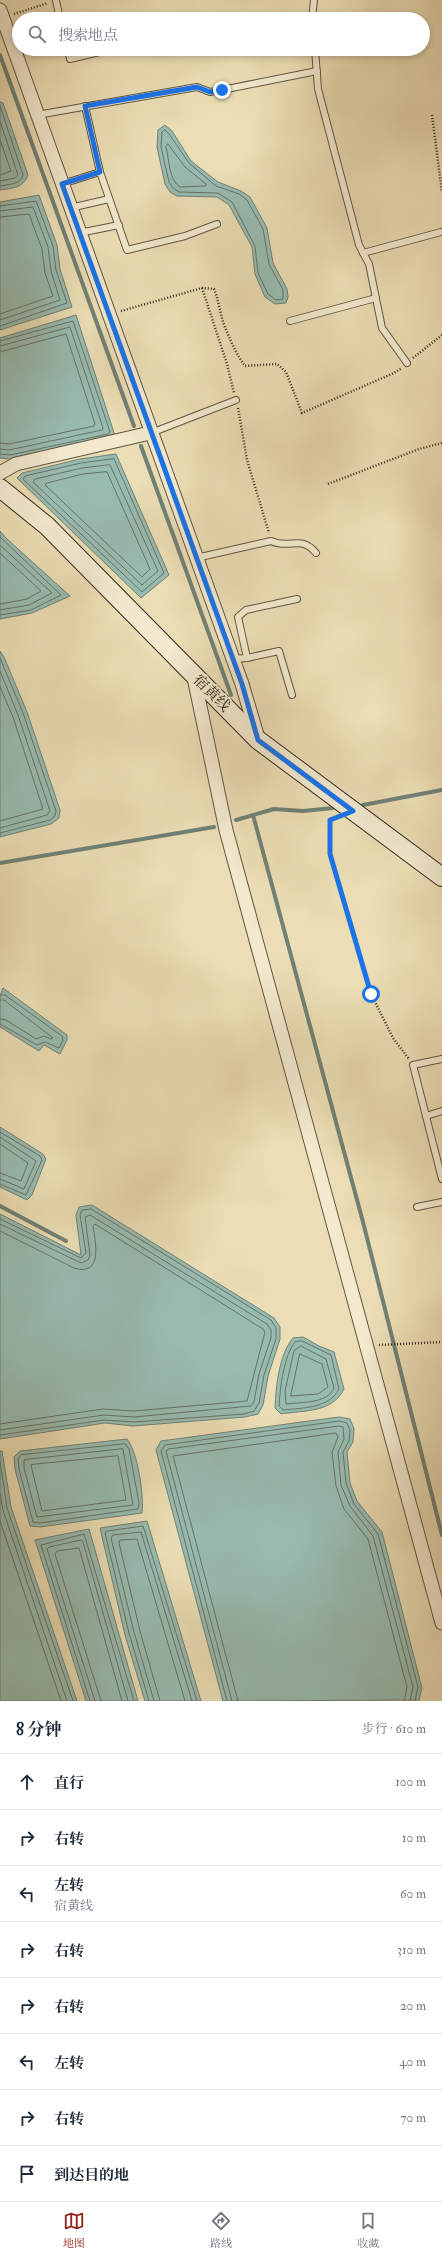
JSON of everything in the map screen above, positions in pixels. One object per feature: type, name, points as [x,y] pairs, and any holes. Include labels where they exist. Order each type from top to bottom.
[{"type":"main road","name":"宿黄线","points":[[0,488],[47,526],[258,740],[442,877]]},
{"type":"street","points":[[1,14],[12,45]]},
{"type":"street","points":[[16,56],[150,433],[233,659],[258,740]]},
{"type":"street","points":[[0,473],[16,464],[150,433]]},
{"type":"street","points":[[192,673],[226,830],[442,1624]]},
{"type":"lane","points":[[313,12],[314,0]]},
{"type":"lane","points":[[56,1],[58,12]]},
{"type":"lane","points":[[69,56],[70,59],[83,56]]},
{"type":"lane","points":[[316,56],[322,106],[359,245],[369,264],[382,328],[407,363]]},
{"type":"lane","points":[[37,115],[197,87],[210,92],[317,71]]},
{"type":"lane","points":[[85,106],[100,172],[127,250],[185,236],[217,224]]},
{"type":"lane","points":[[62,184],[100,172]]},
{"type":"lane","points":[[70,208],[109,198]]},
{"type":"lane","points":[[79,233],[119,225]]},
{"type":"lane","points":[[363,252],[442,232]]},
{"type":"lane","points":[[290,321],[376,298]]},
{"type":"lane","points":[[150,433],[236,400]]},
{"type":"lane","points":[[196,558],[271,542],[281,546],[299,542],[309,545],[316,553]]},
{"type":"lane","points":[[247,658],[238,617],[246,610],[297,599]]},
{"type":"lane","points":[[233,659],[247,658],[279,651],[292,695]]},
{"type":"lane","points":[[442,1059],[413,1065],[442,1179]]},
{"type":"lane","points":[[426,1116],[442,1111]]},
{"type":"lane","points":[[417,1207],[442,1202]]},
{"type":"path","points":[[1,14],[56,1]]},
{"type":"path","points":[[432,115],[442,192]]},
{"type":"path","points":[[202,288],[227,364],[236,400],[249,466],[271,542]]},
{"type":"path","points":[[108,314],[202,288],[214,289],[224,324],[237,354],[245,366],[278,364],[286,372],[302,413],[394,373],[442,335]]},
{"type":"path","points":[[328,484],[418,449],[442,443]]},
{"type":"path","points":[[353,811],[330,820],[330,854],[371,994],[393,1038],[413,1065]]},
{"type":"path","points":[[388,1344],[442,1342]]},
{"type":"water","points":[[0,102],[3,103],[28,175],[23,183],[17,187],[0,190]]},
{"type":"water","points":[[165,125],[172,131],[191,161],[218,182],[241,191],[250,197],[267,228],[273,263],[287,289],[288,297],[286,303],[275,304],[265,297],[255,274],[252,247],[229,205],[217,197],[177,196],[170,192],[165,184],[157,147],[158,130]]},
{"type":"water","points":[[39,195],[57,245],[60,269],[72,307],[0,330],[0,202]]},
{"type":"water","points":[[76,315],[115,436],[9,459],[0,458],[0,338]]},
{"type":"water","points":[[116,454],[169,575],[141,598],[17,478],[22,473],[80,459]]},
{"type":"water","points":[[0,531],[70,596],[32,613],[0,619]]},
{"type":"water","points":[[0,651],[4,657],[27,712],[60,810],[59,818],[51,824],[0,837]]},
{"type":"water","points":[[3,988],[67,1035],[67,1040],[60,1054],[44,1045],[39,1051],[0,1027],[0,996]]},
{"type":"water","points":[[0,1127],[43,1154],[46,1159],[32,1195],[27,1200],[0,1187]]},
{"type":"water","points":[[92,1205],[274,1318],[280,1327],[280,1339],[268,1376],[263,1405],[258,1414],[245,1417],[133,1426],[105,1423],[0,1439],[0,1214],[81,1255],[76,1215],[79,1207]]},
{"type":"water","points":[[303,1337],[334,1352],[344,1389],[339,1397],[325,1406],[308,1411],[281,1414],[275,1408],[277,1381],[281,1362],[288,1345],[293,1338]]},
{"type":"water","points":[[339,1417],[350,1419],[354,1429],[353,1442],[347,1452],[350,1483],[357,1501],[382,1532],[422,1688],[419,1700],[223,1701],[156,1450],[161,1441]]},
{"type":"water","points":[[127,1439],[131,1445],[137,1464],[142,1496],[142,1513],[40,1527],[30,1526],[15,1469],[14,1457],[20,1451]]},
{"type":"water","points":[[0,1451],[2,1451],[11,1507],[77,1701],[0,1701]]},
{"type":"water","points":[[147,1521],[201,1701],[145,1701],[125,1635],[100,1528]]},
{"type":"water","points":[[89,1529],[138,1701],[86,1701],[35,1540]]},
{"type":"waterway","points":[[0,55],[134,426]]},
{"type":"waterway","points":[[141,446],[231,695]]},
{"type":"waterway","points":[[363,805],[442,790]]},
{"type":"waterway","points":[[236,820],[274,809],[303,811],[333,808]]},
{"type":"waterway","points":[[253,815],[363,1222],[442,1535]]},
{"type":"waterway","points":[[0,863],[214,827]]},
{"type":"waterway","points":[[0,1206],[66,1241]]},
{"type":"route","points":[[222,90],[210,92],[197,87],[85,106],[100,172],[62,184],[150,433],[242,684],[258,740],[353,811],[330,820],[330,854],[371,994]]}]
